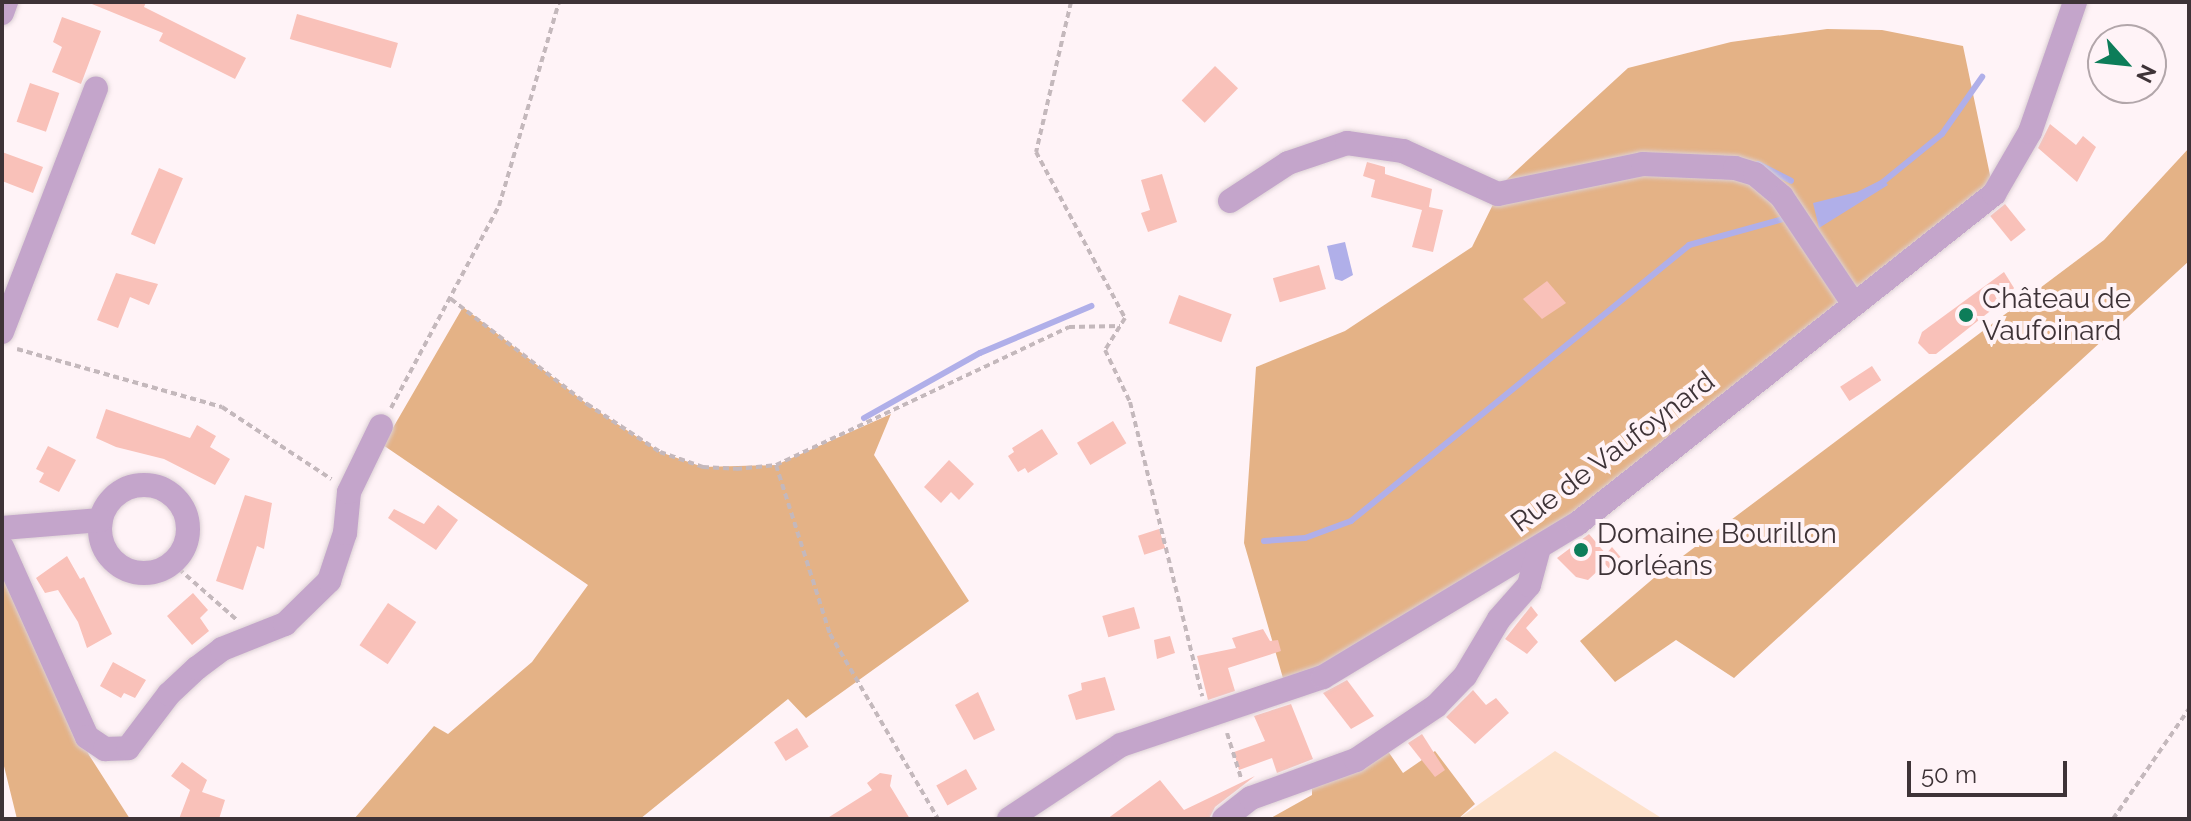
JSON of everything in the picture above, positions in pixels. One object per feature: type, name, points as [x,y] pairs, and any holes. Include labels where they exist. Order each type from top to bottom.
[{"type":"street","points":[[2,13],[6,2]]},
{"type":"street","name":"Rue de Vaufoynard","points":[[1009,819],[1121,745],[1323,677],[1539,548],[1721,413],[1853,303],[1994,194],[2030,132],[2075,2]]},
{"type":"street","points":[[2,332],[96,88]]},
{"type":"street","points":[[1230,201],[1299,157],[1347,143],[1403,151],[1498,194],[1643,164],[1735,168],[1755,174],[1782,197],[1853,303]]},
{"type":"street","points":[[2,547],[87,737],[105,749],[128,748],[169,694],[197,668],[222,649],[285,624],[329,581],[345,533],[349,492],[381,426]]},
{"type":"street","points":[[143,484],[171,493],[187,518],[188,532],[171,562],[153,572],[125,568],[105,548],[101,520],[116,495],[129,487],[143,484]]},
{"type":"street","points":[[2,528],[101,520]]},
{"type":"street","points":[[1224,819],[1251,798],[1356,760],[1436,706],[1465,676],[1499,619],[1529,585],[1539,548]]},
{"type":"path","points":[[381,426],[451,299],[508,183],[559,2]]},
{"type":"path","points":[[1071,2],[1036,152],[1125,318],[1105,350],[1130,402],[1215,714],[1251,798]]},
{"type":"path","points":[[451,299],[660,452],[703,467],[776,465],[1069,327],[1120,326]]},
{"type":"path","points":[[2,344],[222,407],[349,492]]},
{"type":"path","points":[[776,465],[830,634],[938,819]]},
{"type":"path","points":[[171,562],[255,636]]},
{"type":"path","points":[[2113,819],[2189,709]]},
{"type":"shaded area","points":[[1827,29],[1882,30],[1963,46],[1994,194],[1640,473],[1287,692],[1244,543],[1256,367],[1345,331],[1472,247],[1504,182],[1628,68],[1731,42]]},
{"type":"shaded area","points":[[2189,148],[2189,261],[1734,678],[1676,640],[1615,682],[1580,641],[1655,577],[2104,240]]},
{"type":"shaded area","points":[[463,307],[587,404],[660,452],[703,467],[776,465],[891,414],[874,455],[969,601],[806,718],[788,699],[640,819],[354,819],[434,726],[448,734],[532,662],[588,585],[383,445]]},
{"type":"shaded area","points":[[2,564],[89,755],[130,819],[17,819],[2,758]]},
{"type":"shaded area","points":[[1383,744],[1403,773],[1435,751],[1475,804],[1458,819],[1269,819],[1312,795],[1312,779]]},
{"type":"shaded area","points":[[1555,751],[1663,819],[1458,819]]},
{"type":"water","points":[[1883,179],[1888,185],[1819,228],[1813,203],[1857,192]]},
{"type":"water","points":[[1345,242],[1353,275],[1342,281],[1335,279],[1327,246]]},
{"type":"building","points":[[87,2],[146,2],[144,7],[246,58],[235,79],[159,41],[163,33]]},
{"type":"building","points":[[297,14],[398,43],[391,68],[290,39]]},
{"type":"building","points":[[62,17],[101,31],[81,84],[52,72],[62,47],[53,42]]},
{"type":"building","points":[[1215,66],[1238,88],[1205,123],[1182,101]]},
{"type":"building","points":[[30,83],[59,93],[46,132],[17,122]]},
{"type":"building","points":[[2050,124],[2076,145],[2083,136],[2096,147],[2077,182],[2038,148]]},
{"type":"building","points":[[2,152],[43,167],[33,193],[2,181]]},
{"type":"building","points":[[1367,162],[1385,167],[1385,174],[1432,189],[1429,207],[1443,210],[1433,252],[1412,247],[1422,210],[1371,197],[1375,180],[1363,176]]},
{"type":"building","points":[[159,168],[183,178],[155,244],[131,234]]},
{"type":"building","points":[[1162,174],[1177,222],[1148,232],[1141,213],[1150,210],[1141,180]]},
{"type":"building","points":[[2005,204],[2026,230],[2011,242],[1990,216]]},
{"type":"building","points":[[1319,265],[1326,289],[1280,302],[1273,278]]},
{"type":"building","name":"Château de Vaufoinard","points":[[2004,272],[2014,288],[2008,297],[1936,354],[1929,354],[1918,343],[1922,332]]},
{"type":"building","points":[[116,273],[158,284],[149,305],[130,297],[118,328],[97,320]]},
{"type":"building","points":[[1547,281],[1566,303],[1542,319],[1523,299]]},
{"type":"building","points":[[1179,295],[1232,314],[1221,342],[1169,323]]},
{"type":"building","points":[[1872,366],[1881,380],[1849,401],[1840,387]]},
{"type":"building","points":[[106,409],[190,438],[197,425],[216,436],[210,447],[230,459],[215,485],[164,459],[116,447],[96,438]]},
{"type":"building","points":[[1113,421],[1126,443],[1090,465],[1077,443]]},
{"type":"building","points":[[1042,429],[1058,454],[1028,473],[1025,468],[1018,472],[1008,456],[1014,452],[1012,448]]},
{"type":"building","points":[[48,446],[76,460],[59,492],[39,482],[44,473],[36,469]]},
{"type":"building","points":[[949,460],[974,484],[959,500],[951,492],[941,503],[924,487]]},
{"type":"building","points":[[245,495],[272,503],[264,549],[257,546],[243,590],[216,581]]},
{"type":"building","points":[[438,505],[458,520],[436,550],[388,518],[394,509],[424,524]]},
{"type":"building","points":[[1159,529],[1165,548],[1144,555],[1138,536]]},
{"type":"building","name":"Domaine Bourillon Dorléans","points":[[1589,534],[1606,554],[1612,547],[1624,561],[1612,572],[1605,564],[1588,580],[1576,577],[1557,558]]},
{"type":"building","points":[[67,556],[80,579],[84,577],[112,634],[87,648],[78,622],[58,590],[45,593],[36,578]]},
{"type":"building","points":[[193,593],[208,610],[200,618],[209,631],[192,645],[167,616]]},
{"type":"building","points":[[388,603],[416,622],[388,664],[359,645]]},
{"type":"building","points":[[1531,606],[1538,615],[1526,628],[1538,642],[1527,654],[1505,639]]},
{"type":"building","points":[[1134,607],[1140,628],[1108,637],[1102,616]]},
{"type":"building","points":[[1263,629],[1270,641],[1278,640],[1281,651],[1228,668],[1235,691],[1208,700],[1197,656],[1236,648],[1232,638]]},
{"type":"building","points":[[1170,636],[1175,653],[1157,659],[1154,640]]},
{"type":"building","points":[[113,662],[146,680],[135,698],[124,693],[121,698],[100,686]]},
{"type":"building","points":[[1105,677],[1115,710],[1076,720],[1068,695],[1082,690],[1081,683]]},
{"type":"building","points":[[1347,680],[1374,716],[1351,729],[1323,693]]},
{"type":"building","points":[[1473,690],[1486,705],[1496,698],[1509,713],[1475,744],[1446,717]]},
{"type":"building","points":[[978,692],[995,730],[974,740],[955,705]]},
{"type":"building","points":[[1291,704],[1313,759],[1277,773],[1272,758],[1239,770],[1234,752],[1265,741],[1254,716]]},
{"type":"building","points":[[797,728],[809,747],[786,761],[774,742]]},
{"type":"building","points":[[1422,734],[1445,770],[1435,777],[1408,743]]},
{"type":"building","points":[[182,762],[207,780],[202,792],[225,800],[219,819],[179,819],[190,790],[171,776]]},
{"type":"building","points":[[966,769],[977,789],[947,806],[936,785]]},
{"type":"building","points":[[880,773],[892,775],[890,786],[910,819],[826,819],[872,790],[867,783]]},
{"type":"building","points":[[1255,776],[1215,807],[1209,819],[1107,819],[1160,780],[1184,810]]},
{"type":"waterway","points":[[1878,186],[1942,134],[1982,77]]},
{"type":"waterway","points":[[1758,164],[1791,181]]},
{"type":"waterway","points":[[1264,541],[1305,538],[1351,521],[1689,245],[1783,219]]},
{"type":"waterway","points":[[864,418],[980,353],[1091,306]]},
{"type":"place","name":"Château de Vaufoinard","points":[[1966,315]]},
{"type":"place","name":"Domaine Bourillon Dorléans","points":[[1581,550]]}]
